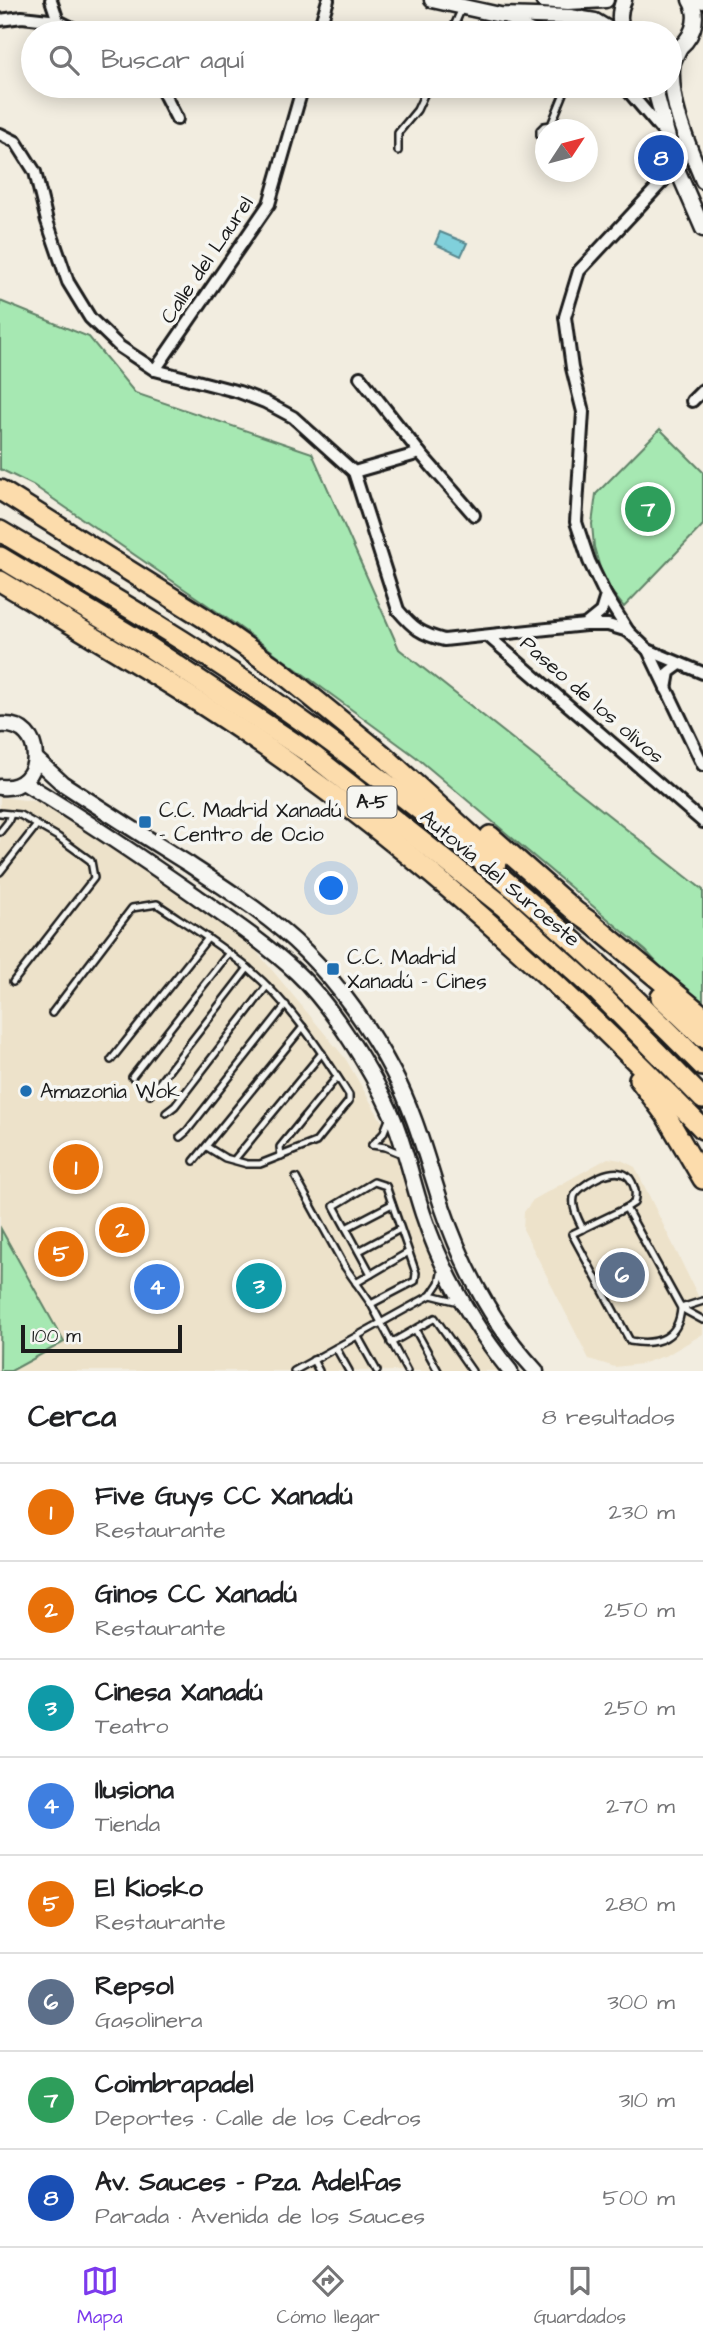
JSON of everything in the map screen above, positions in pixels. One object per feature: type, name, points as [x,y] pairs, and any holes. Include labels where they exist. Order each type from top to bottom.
[{"type":"highway","points":[[0,490],[185,605],[291,676],[405,761],[576,912],[703,1016]]},
{"type":"highway","name":"Autovía del Suroeste","points":[[0,531],[160,626],[275,702],[375,774],[518,893],[629,991],[703,1066]]},
{"type":"highway","name":"Autovía del Suroeste","points":[[0,557],[143,643],[315,757],[503,906],[599,993],[703,1099]]},
{"type":"highway","points":[[0,581],[134,662],[304,774],[405,851],[489,921],[587,1012],[703,1129]]},
{"type":"highway","points":[[280,671],[383,755],[544,901],[610,964],[629,991]]},
{"type":"highway","points":[[576,912],[587,926],[703,1037]]},
{"type":"highway","points":[[587,1012],[601,1039],[642,1081],[665,1114],[703,1179]]},
{"type":"street","points":[[0,20],[22,17],[58,21],[51,0]]},
{"type":"street","points":[[322,21],[328,0]]},
{"type":"street","points":[[432,0],[500,15],[570,17],[595,21]]},
{"type":"street","points":[[543,0],[606,0]]},
{"type":"street","points":[[620,21],[620,9],[624,0]]},
{"type":"street","points":[[682,41],[695,18],[690,0]]},
{"type":"street","points":[[698,0],[703,3]]},
{"type":"street","points":[[500,15],[513,21]]},
{"type":"street","points":[[682,44],[703,29]]},
{"type":"street","points":[[166,98],[177,119]]},
{"type":"street","name":"Calle del Laurel","points":[[155,370],[269,204],[300,98]]},
{"type":"street","points":[[634,98],[668,137]]},
{"type":"street","points":[[657,98],[676,167],[703,229]]},
{"type":"street","points":[[675,98],[683,133],[703,181]]},
{"type":"street","points":[[0,134],[16,142],[35,172],[47,221],[68,282],[90,318],[120,347],[155,370],[239,392],[265,402],[293,417],[354,472],[398,610],[411,625],[426,635],[444,640],[585,625],[608,625],[628,631]]},
{"type":"street","points":[[676,167],[579,271],[565,317],[572,368],[583,412],[576,522],[589,561],[606,596],[628,631],[648,650],[703,673]]},
{"type":"street","points":[[360,377],[420,453],[474,515]]},
{"type":"street","points":[[692,401],[703,390]]},
{"type":"street","points":[[354,472],[420,453]]},
{"type":"street","points":[[585,625],[601,612],[606,596]]},
{"type":"street","name":"Paseo de los olivos","points":[[488,636],[703,822]]},
{"type":"street","points":[[648,650],[703,765]]},
{"type":"street","points":[[666,689],[669,672],[680,664]]},
{"type":"street","points":[[0,726],[16,727],[25,732],[31,740],[36,759],[34,768],[23,782],[15,786],[0,787]]},
{"type":"street","points":[[36,759],[62,783],[248,903],[306,952],[350,1005],[381,1051],[409,1106],[442,1207],[479,1292],[536,1371]]},
{"type":"street","points":[[23,782],[120,843],[243,928],[298,974],[334,1017],[358,1052],[392,1114],[423,1215],[461,1303],[509,1371]]},
{"type":"lane","points":[[456,21],[462,8]]},
{"type":"lane","points":[[398,151],[398,133],[417,110],[422,98]]},
{"type":"lane","points":[[556,119],[563,98]]},
{"type":"lane","points":[[0,813],[20,815],[92,861],[94,878],[13,982]]},
{"type":"lane","points":[[0,832],[11,814]]},
{"type":"lane","points":[[0,872],[37,825]]},
{"type":"lane","points":[[52,1013],[132,908],[157,904],[248,968],[286,1005],[303,1027],[349,1095],[349,1101],[316,1142],[260,1164],[247,1164],[225,1158],[207,1147]]},
{"type":"lane","points":[[111,1060],[208,938]]},
{"type":"lane","points":[[132,1077],[228,954]]},
{"type":"lane","points":[[150,1095],[248,968]]},
{"type":"lane","points":[[166,1113],[175,1106],[267,986]]},
{"type":"lane","points":[[180,1137],[286,1005]]},
{"type":"lane","points":[[194,1161],[303,1027]]},
{"type":"lane","points":[[234,1160],[322,1053]]},
{"type":"lane","points":[[281,1156],[280,1147],[337,1077]]},
{"type":"lane","points":[[392,1114],[383,1134],[372,1145],[386,1147],[407,1157]]},
{"type":"lane","points":[[583,1229],[576,1213],[574,1199],[577,1191],[612,1171],[629,1176],[637,1192],[634,1203],[626,1208],[583,1229],[572,1234],[630,1341],[646,1344],[670,1335],[680,1324],[681,1308],[626,1208]]},
{"type":"lane","points":[[296,1178],[345,1268],[371,1304],[407,1371]]},
{"type":"lane","points":[[371,1274],[334,1206],[374,1182],[386,1186],[416,1273],[415,1281],[371,1304]]},
{"type":"lane","points":[[346,1228],[392,1204]]},
{"type":"lane","points":[[359,1251],[400,1229]]},
{"type":"lane","points":[[356,1283],[407,1253]]},
{"type":"lane","points":[[294,1371],[431,1295],[439,1283],[443,1265]]},
{"type":"lane","points":[[431,1295],[461,1303]]},
{"type":"lane","points":[[681,1308],[703,1301]]},
{"type":"lane","points":[[681,1308],[703,1320]]},
{"type":"lane","points":[[391,1343],[435,1318],[472,1371]]},
{"type":"lane","points":[[415,1329],[438,1371]]},
{"type":"lane","points":[[358,1337],[377,1371]]},
{"type":"lane","points":[[336,1348],[349,1371]]},
{"type":"lane","points":[[313,1360],[318,1371]]},
{"type":"shaded area","points":[[0,797],[50,803],[252,946],[345,1058],[403,1158],[467,1318],[504,1371],[0,1371]]},
{"type":"shaded area","points":[[608,1158],[621,1160],[635,1167],[703,1306],[703,1334],[667,1355],[641,1364],[615,1367],[589,1359],[523,1229],[524,1212],[533,1200]]},
{"type":"green space","points":[[0,301],[89,337],[135,393],[312,453],[399,649],[703,890],[703,1013],[646,951],[416,757],[235,624],[33,485],[0,469]]},
{"type":"green space","points":[[660,429],[703,472],[703,525],[624,607],[604,582],[594,547],[592,524],[596,494]]},
{"type":"green space","points":[[1,1229],[64,1342],[11,1371],[0,1371]]},
{"type":"water","points":[[440,232],[467,243],[461,256],[435,244]]},
{"type":"place","name":"Av. Sauces - Pza. Adelfas","points":[[661,158]]},
{"type":"place","name":"Coimbrapadel","points":[[648,509]]},
{"type":"place","name":"C.C. Madrid Xanadú - Centro de Ocio","points":[[145,822]]},
{"type":"place","name":"C.C. Madrid Xanadú - Cines","points":[[333,969]]},
{"type":"place","name":"Amazonia Wok","points":[[26,1091]]},
{"type":"place","name":"Five Guys CC Xanadú","points":[[76,1167]]},
{"type":"place","name":"Ginos CC Xanadú","points":[[122,1230]]},
{"type":"place","name":"El Kiosko","points":[[61,1254]]},
{"type":"place","name":"Repsol","points":[[622,1275]]},
{"type":"place","name":"Cinesa Xanadú","points":[[259,1286]]},
{"type":"place","name":"Ilusiona","points":[[157,1287]]}]
